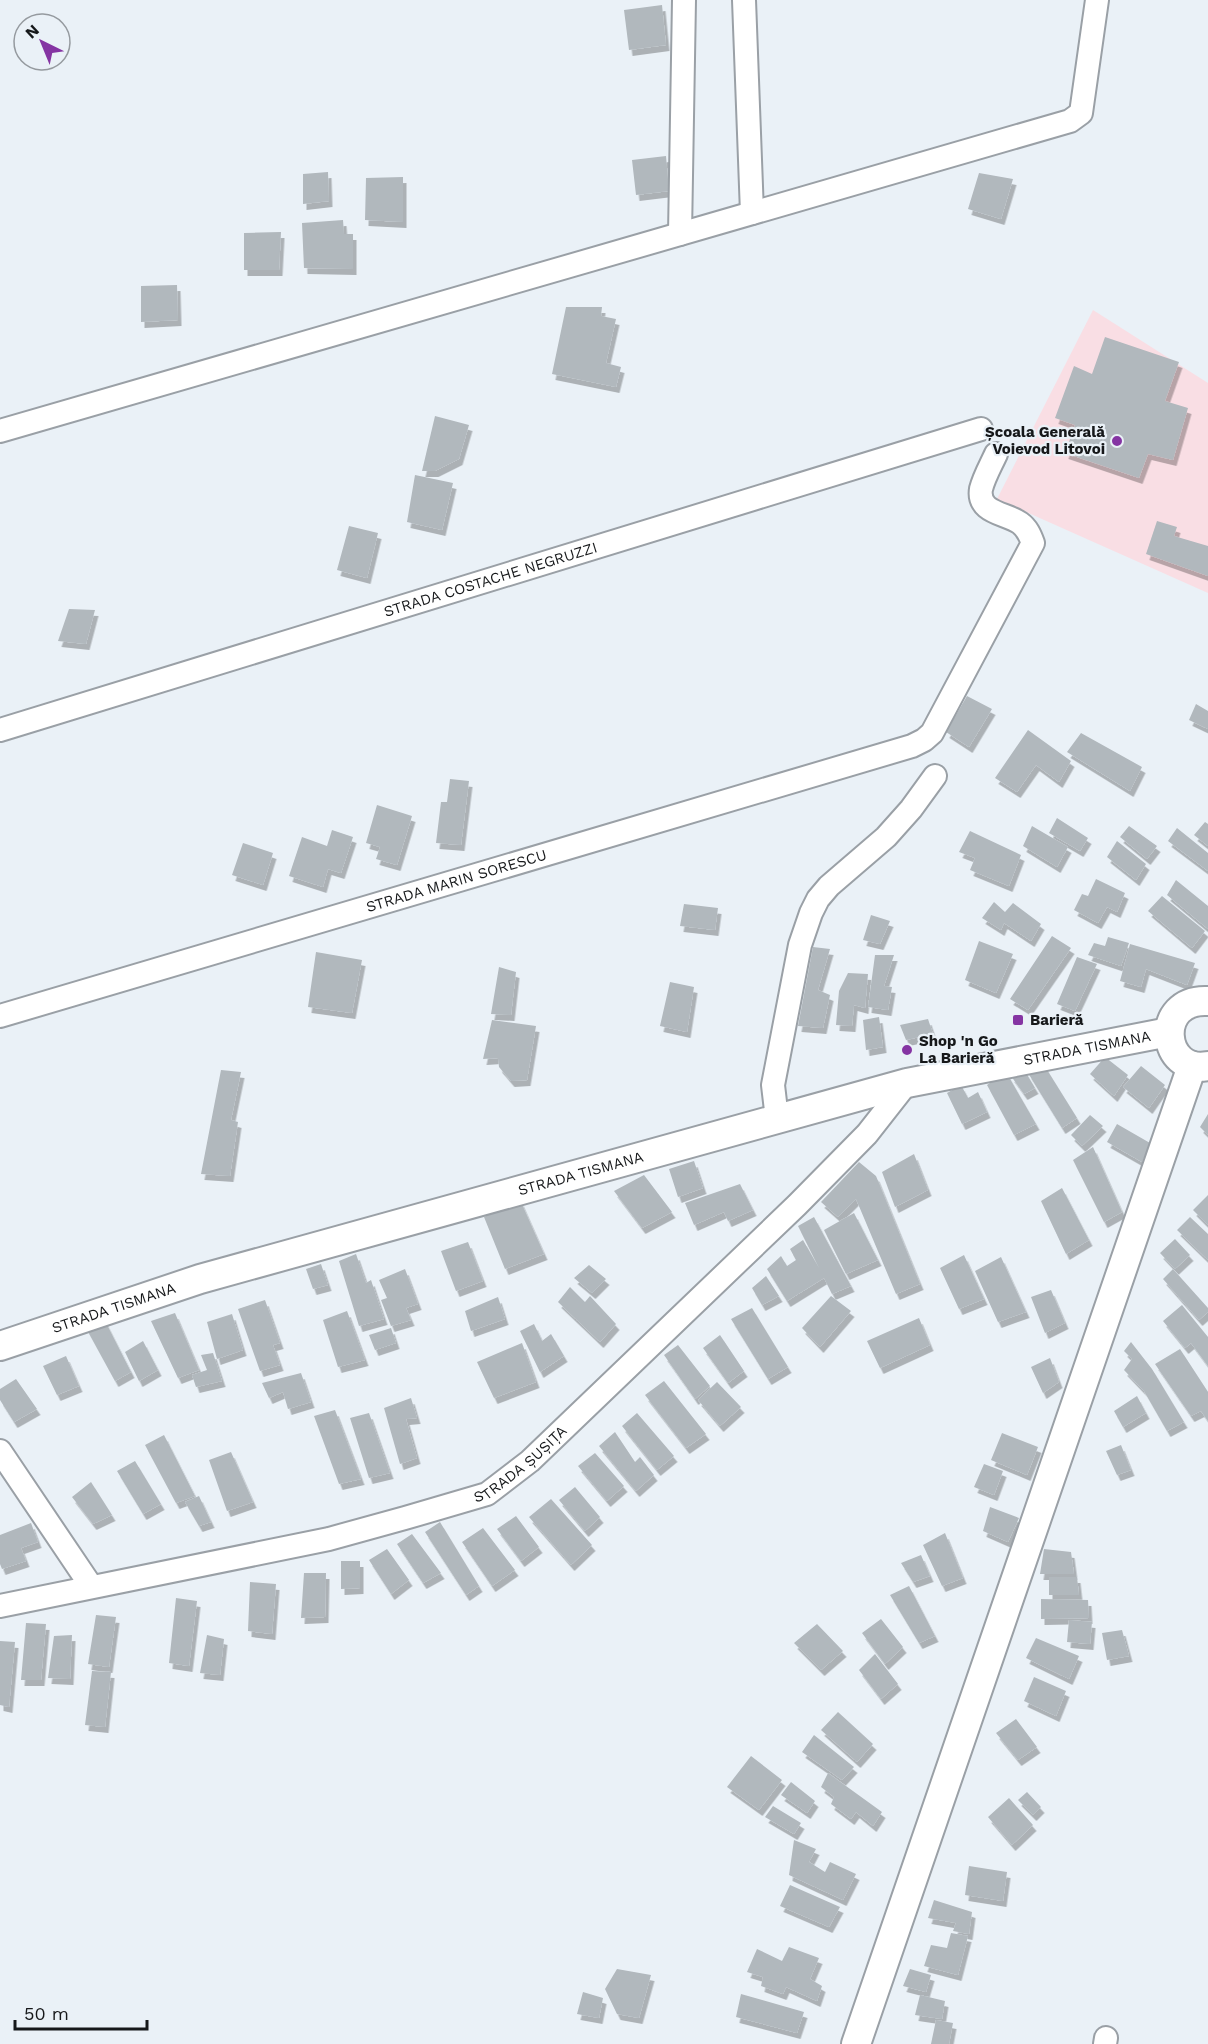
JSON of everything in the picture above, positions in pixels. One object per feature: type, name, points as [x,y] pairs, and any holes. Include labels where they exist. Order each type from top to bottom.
[{"type":"main road","points":[[856,2044],[1200,1066],[1182,1061],[1174,1053],[1170,1043],[1171,1021],[1185,1005],[1208,1000]]},
{"type":"main road","name":"STRADA TISMANA","points":[[0,1346],[200,1279],[907,1083],[1169,1032]]},
{"type":"street","points":[[680,234],[684,0]]},
{"type":"street","points":[[744,0],[752,213]]},
{"type":"street","points":[[0,431],[1070,121],[1081,113],[1097,0]]},
{"type":"street","name":"STRADA COSTACHE NEGRUZZI","points":[[0,730],[981,429]]},
{"type":"street","name":"STRADA MARIN SORESCU","points":[[0,1016],[912,746],[924,740],[932,733],[1034,543],[1028,531],[1019,522],[985,507],[980,498],[982,487],[996,454]]},
{"type":"street","points":[[777,1119],[773,1085],[800,945],[811,913],[818,899],[829,886],[886,837],[911,809],[935,776]]},
{"type":"street","name":"STRADA ȘUȘIȚA","points":[[0,1606],[329,1539],[487,1494],[530,1461],[788,1213],[867,1134],[907,1083]]},
{"type":"street","points":[[0,1451],[91,1586]]},
{"type":"shaded area","name":"Școala Generală Voievod Litovoi","points":[[1093,310],[1208,383],[1208,593],[997,499]]},
{"type":"building","points":[[662,5],[666,45],[629,50],[624,10]]},
{"type":"building","points":[[666,156],[669,191],[636,195],[632,160]]},
{"type":"building","points":[[328,172],[329,201],[303,204],[303,174]]},
{"type":"building","points":[[979,173],[1013,179],[1001,219],[968,209]]},
{"type":"building","points":[[403,177],[403,222],[365,220],[366,178]]},
{"type":"building","points":[[343,220],[344,234],[353,234],[353,269],[304,268],[302,223]]},
{"type":"building","points":[[281,232],[279,270],[244,270],[244,233]]},
{"type":"building","points":[[177,285],[178,320],[141,322],[141,286]]},
{"type":"building","points":[[566,307],[602,307],[601,316],[616,319],[606,363],[621,367],[616,387],[552,374]]},
{"type":"building","points":[[1105,337],[1179,362],[1165,401],[1188,408],[1173,460],[1148,454],[1139,478],[1065,453],[1075,425],[1055,418],[1074,366],[1092,374]]},
{"type":"building","points":[[435,416],[469,425],[459,459],[435,471],[422,471]]},
{"type":"building","points":[[415,475],[453,483],[442,530],[407,522]]},
{"type":"building","points":[[1157,521],[1177,527],[1174,536],[1208,546],[1208,576],[1146,554]]},
{"type":"building","points":[[349,526],[378,533],[367,578],[337,570]]},
{"type":"building","points":[[69,609],[95,610],[86,644],[58,641]]},
{"type":"building","points":[[967,696],[992,709],[969,747],[946,732]]},
{"type":"building","points":[[1196,704],[1208,711],[1208,729],[1189,720]]},
{"type":"building","points":[[1028,730],[1071,761],[1059,782],[1036,765],[1017,792],[995,778]]},
{"type":"building","points":[[1081,733],[1142,767],[1130,791],[1067,752]]},
{"type":"building","points":[[450,779],[469,781],[461,845],[436,843],[441,802],[447,802]]},
{"type":"building","points":[[377,805],[412,816],[397,865],[376,859],[380,847],[366,843]]},
{"type":"building","points":[[1057,818],[1088,838],[1080,851],[1049,833]]},
{"type":"building","points":[[1205,822],[1208,824],[1208,846],[1194,835]]},
{"type":"building","points":[[1032,826],[1068,847],[1057,867],[1023,846]]},
{"type":"building","points":[[1129,826],[1157,846],[1147,859],[1120,837]]},
{"type":"building","points":[[1177,828],[1208,853],[1208,871],[1168,841]]},
{"type":"building","points":[[332,830],[353,837],[341,873],[328,869],[323,887],[289,876],[302,837],[327,846]]},
{"type":"building","points":[[970,831],[1021,855],[1009,886],[970,870],[975,858],[959,852]]},
{"type":"building","points":[[1117,841],[1146,864],[1136,880],[1107,857]]},
{"type":"building","points":[[243,843],[273,853],[263,885],[232,875]]},
{"type":"building","points":[[1096,879],[1125,893],[1117,912],[1107,907],[1098,923],[1074,910],[1082,894],[1088,896]]},
{"type":"building","points":[[1176,880],[1208,906],[1208,929],[1167,895]]},
{"type":"building","points":[[1162,896],[1205,931],[1192,948],[1148,911]]},
{"type":"building","points":[[994,902],[1005,912],[1013,903],[1041,924],[1031,941],[1004,923],[1001,930],[982,918]]},
{"type":"building","points":[[684,904],[718,908],[715,930],[680,926]]},
{"type":"building","points":[[871,915],[890,921],[880,944],[863,940]]},
{"type":"building","points":[[1052,936],[1071,948],[1028,1010],[1010,999]]},
{"type":"building","points":[[1108,937],[1129,943],[1121,966],[1088,955],[1094,943],[1105,946]]},
{"type":"building","points":[[979,941],[1013,954],[996,993],[965,980]]},
{"type":"building","points":[[1130,944],[1195,963],[1187,985],[1146,969],[1141,987],[1120,981]]},
{"type":"building","points":[[813,947],[830,949],[818,990],[830,995],[823,1028],[798,1026]]},
{"type":"building","points":[[316,952],[362,960],[352,1013],[308,1007]]},
{"type":"building","points":[[875,955],[894,955],[884,986],[892,987],[888,1010],[868,1007]]},
{"type":"building","points":[[1077,957],[1097,964],[1075,1011],[1057,1004]]},
{"type":"building","points":[[499,967],[516,972],[511,1015],[491,1014]]},
{"type":"building","points":[[848,973],[868,974],[865,1008],[854,1005],[852,1026],[836,1025],[839,991]]},
{"type":"building","points":[[670,982],[694,987],[687,1032],[660,1026]]},
{"type":"building","points":[[879,1017],[883,1047],[866,1050],[863,1020]]},
{"type":"building","points":[[928,1019],[933,1034],[906,1040],[900,1025]]},
{"type":"building","points":[[492,1020],[536,1026],[527,1080],[511,1081],[499,1067],[498,1058],[483,1059]]},
{"type":"building","points":[[1105,1057],[1128,1075],[1114,1096],[1090,1074]]},
{"type":"building","points":[[1044,1065],[1077,1118],[1062,1128],[1028,1073]]},
{"type":"building","points":[[1141,1066],[1165,1085],[1149,1108],[1123,1087]]},
{"type":"building","points":[[1023,1068],[1035,1088],[1024,1094],[1011,1076]]},
{"type":"building","points":[[221,1070],[241,1072],[231,1120],[238,1122],[230,1176],[201,1174]]},
{"type":"building","points":[[1006,1072],[1036,1124],[1014,1135],[987,1085]]},
{"type":"building","points":[[961,1085],[968,1098],[978,1092],[987,1112],[962,1124],[947,1093]]},
{"type":"building","points":[[1208,1114],[1208,1135],[1200,1127]]},
{"type":"building","points":[[1090,1115],[1103,1126],[1082,1146],[1071,1135]]},
{"type":"building","points":[[1117,1124],[1150,1143],[1142,1162],[1107,1142]]},
{"type":"building","points":[[1093,1147],[1122,1212],[1104,1222],[1073,1160]]},
{"type":"building","points":[[914,1154],[928,1190],[895,1207],[882,1172]]},
{"type":"building","points":[[694,1161],[703,1188],[678,1197],[669,1169]]},
{"type":"building","points":[[859,1162],[876,1176],[920,1284],[896,1294],[856,1199],[838,1217],[821,1202]]},
{"type":"building","points":[[644,1175],[672,1212],[642,1228],[614,1191]]},
{"type":"building","points":[[740,1184],[753,1210],[728,1221],[724,1212],[694,1225],[685,1203]]},
{"type":"building","points":[[1062,1188],[1089,1240],[1066,1254],[1041,1201]]},
{"type":"building","points":[[1208,1195],[1208,1225],[1193,1210]]},
{"type":"building","points":[[520,1200],[544,1254],[505,1269],[484,1217]]},
{"type":"building","points":[[854,1213],[878,1260],[846,1274],[824,1230]]},
{"type":"building","points":[[814,1217],[851,1286],[832,1294],[824,1278],[787,1301],[767,1269],[781,1256],[787,1266],[796,1260],[790,1249],[803,1240],[819,1268],[798,1226]]},
{"type":"building","points":[[1190,1217],[1208,1234],[1208,1260],[1177,1230]]},
{"type":"building","points":[[1175,1239],[1190,1255],[1175,1269],[1160,1253]]},
{"type":"building","points":[[468,1242],[483,1281],[456,1291],[441,1251]]},
{"type":"building","points":[[356,1254],[366,1283],[371,1280],[384,1319],[359,1326],[339,1261]]},
{"type":"building","points":[[964,1255],[984,1299],[959,1309],[940,1268]]},
{"type":"building","points":[[1001,1257],[1026,1312],[998,1322],[975,1271]]},
{"type":"building","points":[[321,1264],[328,1285],[313,1289],[306,1269]]},
{"type":"building","points":[[589,1265],[606,1279],[592,1293],[574,1278]]},
{"type":"building","points":[[405,1269],[418,1304],[406,1308],[411,1320],[391,1326],[381,1300],[387,1298],[379,1280]]},
{"type":"building","points":[[1173,1269],[1208,1308],[1208,1312],[1199,1320],[1163,1279]]},
{"type":"building","points":[[766,1276],[779,1296],[762,1305],[752,1288]]},
{"type":"building","points":[[570,1287],[585,1302],[590,1296],[616,1324],[600,1342],[558,1302]]},
{"type":"building","points":[[1051,1290],[1065,1323],[1045,1333],[1031,1297]]},
{"type":"building","points":[[831,1296],[851,1311],[820,1347],[802,1328]]},
{"type":"building","points":[[498,1297],[505,1319],[471,1331],[465,1311]]},
{"type":"building","points":[[265,1300],[280,1343],[273,1345],[280,1365],[260,1371],[238,1309]]},
{"type":"building","points":[[1182,1305],[1208,1337],[1208,1366],[1191,1343],[1185,1348],[1163,1321]]},
{"type":"building","points":[[752,1308],[788,1367],[768,1379],[731,1319]]},
{"type":"building","points":[[347,1311],[365,1360],[338,1367],[323,1320]]},
{"type":"building","points":[[175,1313],[199,1370],[178,1378],[151,1321]]},
{"type":"building","points":[[232,1314],[243,1350],[217,1359],[207,1322]]},
{"type":"building","points":[[919,1318],[930,1345],[880,1368],[867,1341]]},
{"type":"building","points":[[104,1319],[131,1372],[115,1381],[86,1328]]},
{"type":"building","points":[[534,1324],[542,1341],[551,1334],[564,1356],[540,1372],[520,1331]]},
{"type":"building","points":[[391,1328],[396,1343],[375,1350],[369,1335]]},
{"type":"building","points":[[720,1335],[744,1371],[728,1383],[703,1348]]},
{"type":"building","points":[[143,1341],[158,1370],[139,1381],[125,1352]]},
{"type":"building","points":[[1131,1342],[1152,1369],[1184,1422],[1167,1431],[1144,1391],[1124,1370],[1132,1359],[1124,1351]]},
{"type":"building","points":[[522,1343],[536,1382],[494,1398],[477,1362]]},
{"type":"building","points":[[678,1345],[710,1386],[695,1399],[664,1355]]},
{"type":"building","points":[[1180,1349],[1208,1392],[1208,1421],[1201,1411],[1191,1416],[1155,1364]]},
{"type":"building","points":[[213,1353],[222,1381],[196,1387],[192,1375],[207,1370],[201,1355]]},
{"type":"building","points":[[66,1356],[79,1386],[57,1395],[43,1366]]},
{"type":"building","points":[[1050,1358],[1059,1382],[1043,1393],[1031,1367]]},
{"type":"building","points":[[301,1373],[311,1402],[288,1409],[283,1392],[269,1398],[262,1383]]},
{"type":"building","points":[[16,1379],[37,1409],[14,1422],[0,1400],[0,1389]]},
{"type":"building","points":[[664,1381],[706,1434],[686,1448],[645,1395]]},
{"type":"building","points":[[717,1382],[741,1407],[720,1426],[698,1400]]},
{"type":"building","points":[[1137,1396],[1146,1413],[1123,1427],[1114,1411]]},
{"type":"building","points":[[411,1398],[417,1418],[406,1419],[417,1458],[400,1464],[384,1408]]},
{"type":"building","points":[[335,1410],[361,1479],[339,1484],[314,1416]]},
{"type":"building","points":[[369,1413],[390,1473],[369,1478],[350,1418]]},
{"type":"building","points":[[637,1413],[674,1456],[657,1470],[622,1426]]},
{"type":"building","points":[[615,1432],[635,1462],[640,1457],[654,1475],[636,1491],[599,1446]]},
{"type":"building","points":[[1002,1433],[1038,1447],[1027,1475],[991,1460]]},
{"type":"building","points":[[164,1435],[195,1496],[176,1503],[145,1445]]},
{"type":"building","points":[[1121,1445],[1131,1470],[1117,1475],[1106,1451]]},
{"type":"building","points":[[231,1452],[253,1502],[227,1511],[209,1460]]},
{"type":"building","points":[[595,1453],[624,1486],[607,1501],[578,1466]]},
{"type":"building","points":[[135,1461],[161,1504],[143,1514],[117,1471]]},
{"type":"building","points":[[984,1464],[1003,1471],[994,1495],[974,1487]]},
{"type":"building","points":[[91,1482],[112,1515],[93,1524],[72,1497]]},
{"type":"building","points":[[575,1487],[600,1517],[585,1531],[559,1500]]},
{"type":"building","points":[[199,1496],[211,1522],[199,1526],[185,1502]]},
{"type":"building","points":[[551,1499],[592,1545],[571,1565],[529,1517]]},
{"type":"building","points":[[990,1507],[1019,1518],[1008,1542],[983,1531]]},
{"type":"building","points":[[516,1516],[539,1547],[521,1561],[497,1529]]},
{"type":"building","points":[[440,1522],[479,1586],[466,1595],[425,1532]]},
{"type":"building","points":[[31,1523],[38,1542],[21,1548],[26,1561],[2,1569],[0,1535]]},
{"type":"building","points":[[483,1528],[515,1570],[492,1586],[462,1542]]},
{"type":"building","points":[[945,1533],[963,1578],[942,1586],[923,1545]]},
{"type":"building","points":[[412,1534],[441,1573],[423,1583],[397,1544]]},
{"type":"building","points":[[387,1549],[409,1580],[391,1594],[369,1560]]},
{"type":"building","points":[[1044,1549],[1071,1552],[1074,1574],[1040,1574]]},
{"type":"building","points":[[921,1555],[930,1576],[913,1582],[901,1563]]},
{"type":"building","points":[[341,1561],[360,1561],[360,1588],[341,1589]]},
{"type":"building","points":[[304,1573],[326,1573],[325,1617],[301,1618]]},
{"type":"building","points":[[1049,1577],[1077,1577],[1079,1595],[1049,1595]]},
{"type":"building","points":[[250,1582],[276,1584],[272,1634],[248,1631]]},
{"type":"building","points":[[909,1586],[935,1636],[919,1643],[890,1595]]},
{"type":"building","points":[[176,1598],[197,1601],[189,1666],[169,1663]]},
{"type":"building","points":[[1041,1599],[1088,1600],[1089,1618],[1041,1619]]},
{"type":"building","points":[[96,1615],[116,1617],[109,1667],[88,1664]]},
{"type":"building","points":[[881,1619],[903,1647],[885,1664],[862,1633]]},
{"type":"building","points":[[1069,1620],[1092,1622],[1090,1644],[1067,1642]]},
{"type":"building","points":[[26,1623],[46,1624],[41,1680],[21,1680]]},
{"type":"building","points":[[817,1624],[843,1651],[821,1670],[794,1643]]},
{"type":"building","points":[[1122,1630],[1129,1656],[1107,1660],[1102,1633]]},
{"type":"building","points":[[72,1635],[70,1679],[48,1678],[54,1636]]},
{"type":"building","points":[[207,1635],[224,1639],[220,1675],[200,1673]]},
{"type":"building","points":[[1036,1638],[1079,1656],[1069,1679],[1026,1658]]},
{"type":"building","points":[[0,1641],[15,1642],[9,1707],[0,1705]]},
{"type":"building","points":[[875,1654],[898,1684],[881,1699],[859,1670]]},
{"type":"building","points":[[92,1671],[111,1672],[105,1727],[85,1725]]},
{"type":"building","points":[[1034,1677],[1066,1691],[1056,1716],[1024,1701]]},
{"type":"building","points":[[838,1712],[873,1744],[857,1762],[821,1730]]},
{"type":"building","points":[[1016,1719],[1037,1747],[1018,1760],[996,1733]]},
{"type":"building","points":[[814,1735],[854,1767],[842,1780],[802,1752]]},
{"type":"building","points":[[751,1756],[782,1780],[759,1810],[727,1787]]},
{"type":"building","points":[[828,1773],[882,1812],[873,1826],[856,1812],[851,1819],[831,1804],[834,1797],[821,1787]]},
{"type":"building","points":[[791,1782],[815,1801],[807,1813],[781,1795]]},
{"type":"building","points":[[1027,1792],[1041,1807],[1033,1815],[1018,1800]]},
{"type":"building","points":[[1009,1798],[1033,1825],[1012,1845],[988,1817]]},
{"type":"building","points":[[773,1806],[801,1823],[794,1834],[765,1817]]},
{"type":"building","points":[[794,1840],[816,1849],[809,1862],[825,1872],[830,1862],[856,1874],[843,1900],[789,1875]]},
{"type":"building","points":[[969,1866],[1007,1872],[1003,1901],[965,1895]]},
{"type":"building","points":[[790,1885],[840,1907],[829,1927],[780,1906]]},
{"type":"building","points":[[934,1900],[972,1912],[969,1934],[953,1931],[956,1923],[928,1918]]},
{"type":"building","points":[[951,1933],[968,1936],[958,1975],[924,1966],[931,1945],[947,1948]]},
{"type":"building","points":[[789,1947],[819,1958],[810,1979],[822,1986],[817,2001],[786,1987],[783,1994],[761,1986],[763,1977],[747,1972],[757,1949],[782,1961]]},
{"type":"building","points":[[617,1969],[651,1975],[639,2018],[617,2014],[605,1989]]},
{"type":"building","points":[[910,1969],[931,1975],[926,1992],[903,1986]]},
{"type":"building","points":[[583,1992],[603,1998],[599,2018],[577,2014]]},
{"type":"building","points":[[741,1994],[804,2012],[797,2033],[736,2017]]},
{"type":"building","points":[[920,1995],[945,2001],[942,2019],[915,2015]]},
{"type":"building","points":[[936,2020],[953,2023],[949,2044],[931,2044]]},
{"type":"place","name":"Școala Generală Voievod Litovoi","points":[[1117,441]]},
{"type":"place","name":"Barieră","points":[[1018,1020]]},
{"type":"place","name":"Shop 'n Go La Barieră","points":[[907,1050]]}]
